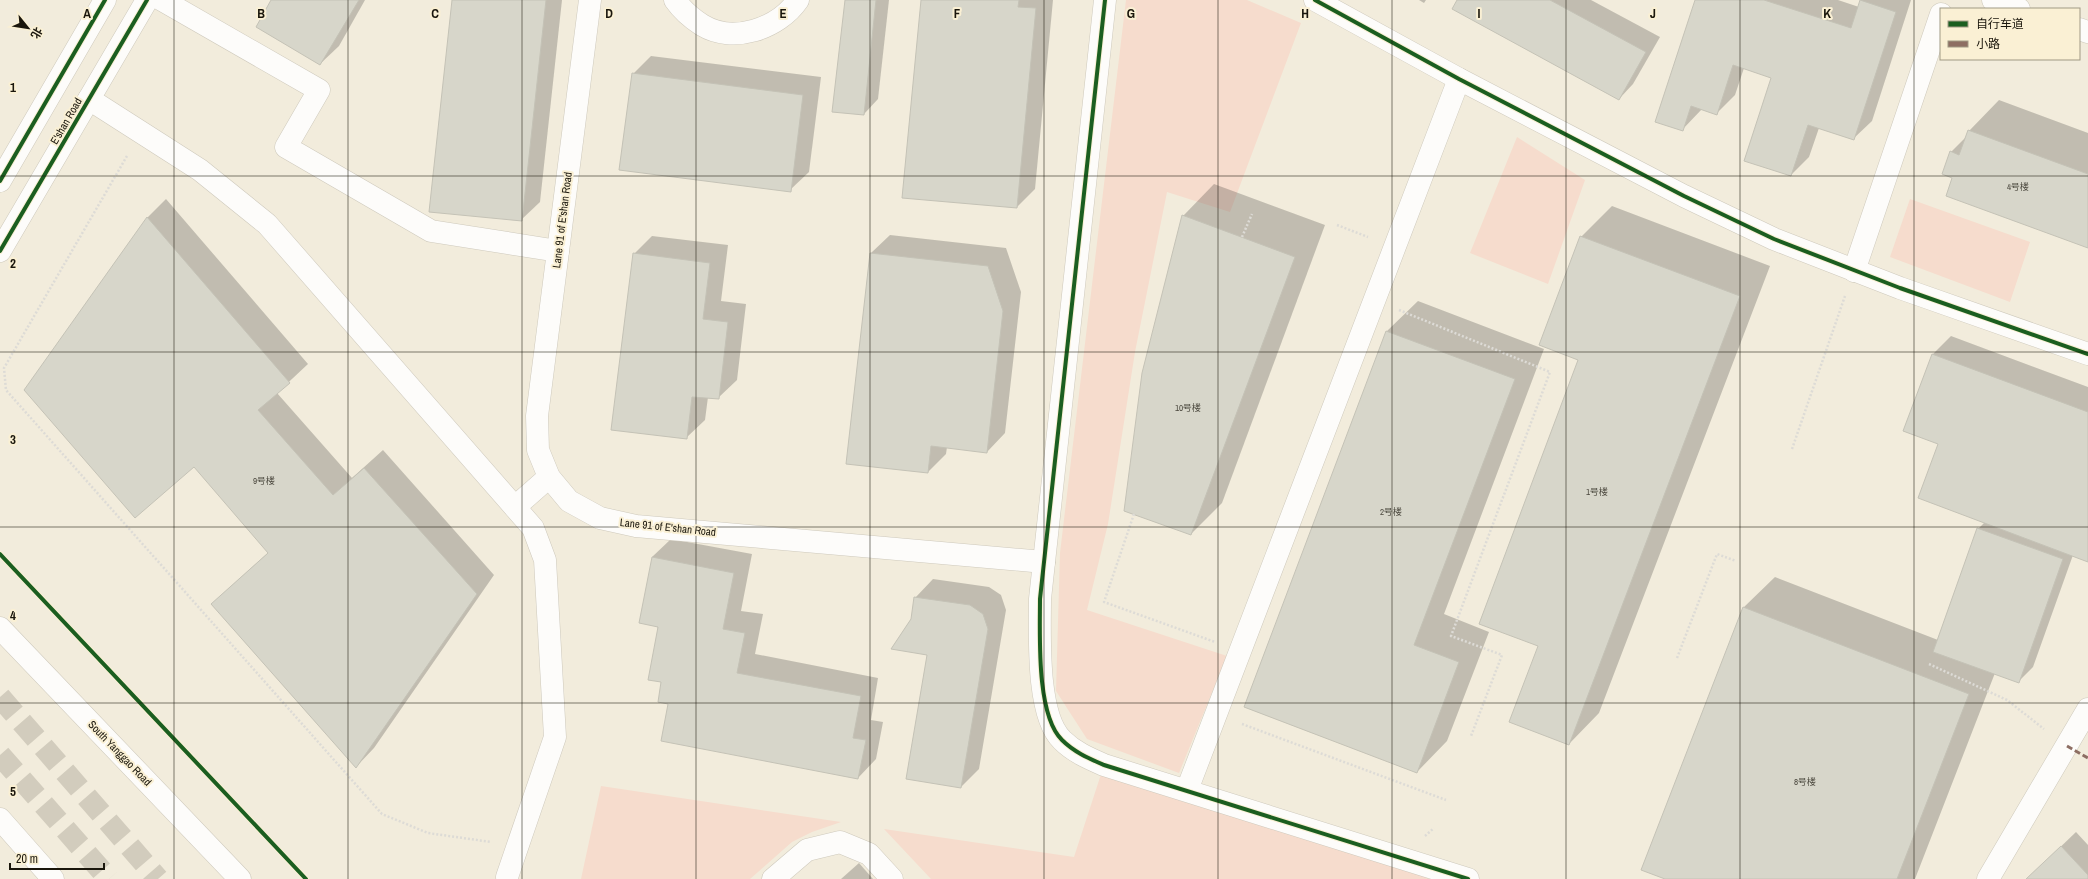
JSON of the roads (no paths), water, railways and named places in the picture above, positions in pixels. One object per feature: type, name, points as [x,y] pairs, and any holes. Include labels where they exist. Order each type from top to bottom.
[{"type":"street","points":[[0,181],[105,0]]},
{"type":"street","name":"E'shan Road","points":[[0,251],[147,0]]},
{"type":"street","points":[[162,0],[319,90],[286,147],[430,231],[558,251]]},
{"type":"street","name":"Lane 91 of E'shan Road","points":[[590,0],[537,416],[538,450],[549,477],[569,501],[576,505],[600,518],[636,526],[1044,562]]},
{"type":"street","points":[[675,0],[683,12],[703,26],[726,32],[750,32],[773,24],[792,9],[798,0]]},
{"type":"street","points":[[1105,0],[1040,599],[1040,657],[1044,692],[1050,721],[1060,739],[1078,753],[1104,765],[1468,879]]},
{"type":"street","points":[[1315,0],[1459,79],[1684,196],[1774,239],[1854,271],[2088,354]]},
{"type":"street","points":[[1993,0],[2016,8]]},
{"type":"street","points":[[1854,271],[1940,17]]},
{"type":"street","points":[[1186,790],[1459,79]]},
{"type":"street","points":[[89,99],[200,170],[268,224],[533,528],[545,560],[555,737],[506,877]]},
{"type":"street","points":[[515,508],[549,477]]},
{"type":"street","name":"South Yanggao Road","points":[[0,628],[240,879]]},
{"type":"street","points":[[1988,879],[2088,709]]},
{"type":"street","points":[[0,819],[53,879]]},
{"type":"street","points":[[773,879],[807,850],[840,842],[869,854],[892,879]]},
{"type":"tunnel","points":[[0,697],[158,879]]},
{"type":"tunnel","points":[[0,755],[109,879]]}]
